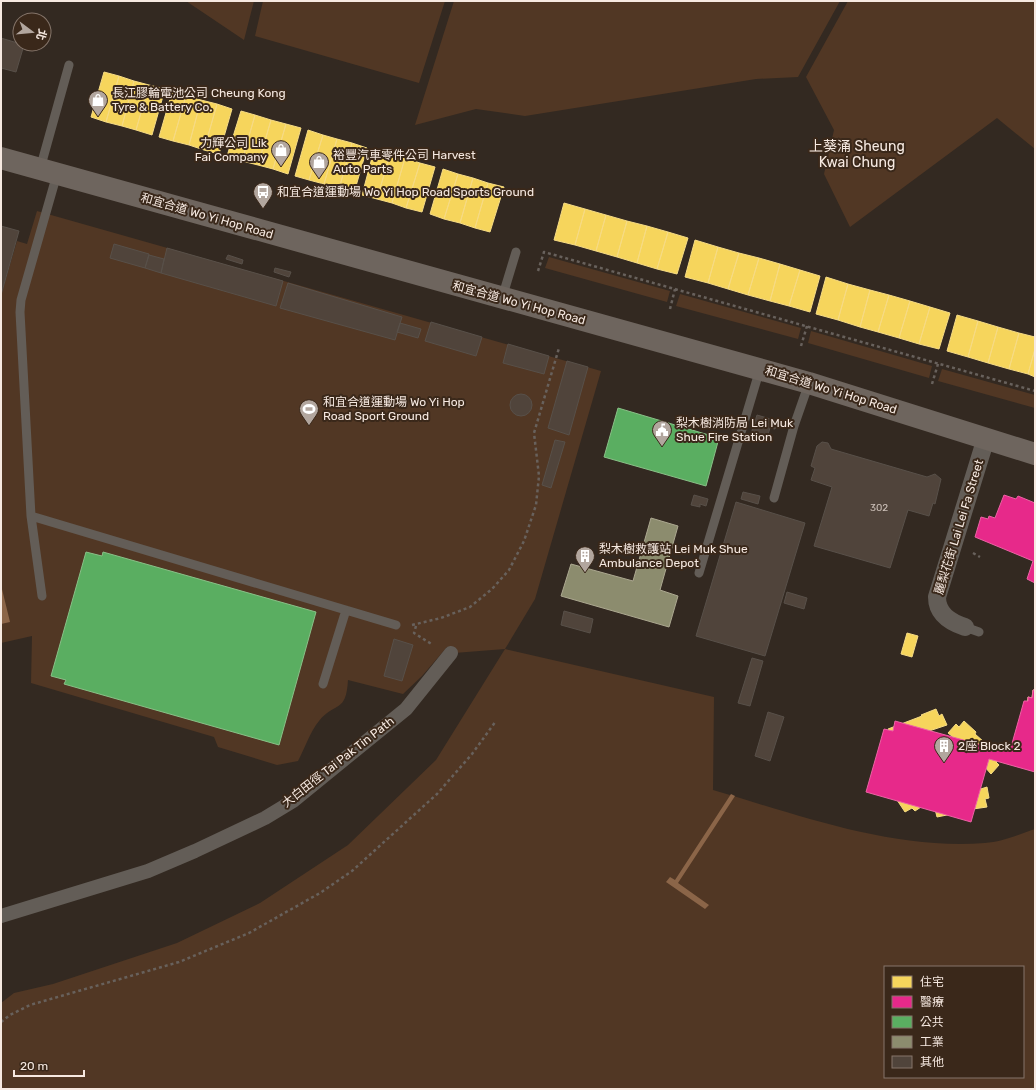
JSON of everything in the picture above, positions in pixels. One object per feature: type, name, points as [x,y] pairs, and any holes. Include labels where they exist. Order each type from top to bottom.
[{"type":"main road","name":"和宜合道 Wo Yi Hop Road","points":[[1,158],[809,383],[1035,454]]},
{"type":"street","name":"麗梨花街 Lai Lei Fa Street","points":[[972,630],[956,624],[940,612],[937,597],[986,438]]},
{"type":"street","name":"大白田徑 Tai Pak Tin Path","points":[[1,916],[148,871],[265,818],[293,801],[406,709],[451,653]]},
{"type":"lane","points":[[42,596],[31,516],[21,326],[21,300],[49,171],[68,64]]},
{"type":"lane","points":[[502,298],[516,252]]},
{"type":"lane","points":[[699,574],[760,369]]},
{"type":"lane","points":[[774,498],[794,426],[809,383]]},
{"type":"lane","points":[[31,516],[396,625]]},
{"type":"lane","points":[[323,684],[346,610]]},
{"type":"path","points":[[538,271],[544,252],[1035,392]]},
{"type":"path","points":[[670,309],[675,289]]},
{"type":"path","points":[[801,346],[806,326]]},
{"type":"path","points":[[396,625],[416,626],[470,607],[492,589],[510,570],[524,541],[536,505],[539,476],[534,433],[559,348]]},
{"type":"path","points":[[932,384],[938,364]]},
{"type":"path","points":[[973,553],[980,557]]},
{"type":"path","points":[[414,633],[416,626]]},
{"type":"path","points":[[1,1022],[10,1015],[30,1005],[179,962],[249,934],[320,893],[352,871],[437,794],[472,754],[496,721]]},
{"type":"shaded area","points":[[186,1],[254,1],[244,40]]},
{"type":"shaded area","points":[[263,1],[445,1],[419,83],[255,36]]},
{"type":"shaded area","points":[[454,1],[840,1],[798,77],[756,79],[525,116],[476,109],[415,125]]},
{"type":"shaded area","points":[[848,1],[1035,1],[1035,149],[997,118],[850,227],[824,174],[834,130],[806,77]]},
{"type":"shaded area","name":"和宜合道運動場 Wo Yi Hop Road Sport Ground","points":[[37,211],[601,371],[535,599],[505,649],[454,653],[447,647],[422,676],[403,694],[348,680],[347,691],[342,703],[319,721],[310,735],[298,761],[277,765],[218,747],[214,737],[31,683],[32,636],[1,643],[1,295],[17,241],[27,244]]},
{"type":"shaded area","points":[[549,257],[670,291],[667,302],[545,268]]},
{"type":"shaded area","points":[[680,294],[801,328],[798,339],[676,306]]},
{"type":"shaded area","points":[[811,331],[932,366],[929,378],[808,343]]},
{"type":"shaded area","points":[[942,369],[1035,395],[1035,408],[938,381]]},
{"type":"shaded area","points":[[1,585],[10,622],[1,624]]},
{"type":"shaded area","points":[[505,649],[714,697],[713,790],[848,829],[916,841],[950,844],[985,843],[1004,839],[1035,829],[1035,1089],[1,1089],[1,1003],[14,993],[53,984],[177,943],[260,903],[348,845],[436,760]]},
{"type":"shaded area","points":[[731,794],[735,796],[678,883],[709,905],[705,909],[666,882],[670,877],[675,880]]},
{"type":"building: 住宅","points":[[104,72],[119,76],[106,122],[91,117]]},
{"type":"building: 住宅","points":[[119,76],[134,81],[122,126],[106,122]]},
{"type":"building: 住宅","points":[[134,81],[149,85],[136,130],[122,126]]},
{"type":"building: 住宅","points":[[149,85],[165,89],[152,135],[136,130]]},
{"type":"building: 住宅","points":[[172,92],[186,96],[173,141],[159,137]]},
{"type":"building: 住宅","points":[[186,96],[201,100],[189,145],[173,141]]},
{"type":"building: 住宅","points":[[201,100],[217,104],[204,150],[189,145]]},
{"type":"building: 住宅","points":[[217,104],[232,109],[219,154],[204,150]]},
{"type":"building: 住宅","points":[[241,111],[255,115],[242,161],[227,156]]},
{"type":"building: 住宅","points":[[255,115],[271,120],[258,165],[242,161]]},
{"type":"building: 住宅","points":[[271,120],[286,124],[273,169],[258,165]]},
{"type":"building: 住宅","points":[[286,124],[301,128],[288,174],[273,169]]},
{"type":"building: 住宅","points":[[308,130],[323,135],[309,180],[295,176]]},
{"type":"building: 住宅","points":[[323,135],[337,139],[324,184],[309,180]]},
{"type":"building: 住宅","points":[[337,139],[352,143],[339,189],[324,184]]},
{"type":"building: 住宅","points":[[352,143],[367,148],[354,193],[339,189]]},
{"type":"building: 住宅","points":[[374,150],[390,154],[377,199],[362,195]]},
{"type":"building: 住宅","points":[[390,154],[405,158],[392,203],[377,199]]},
{"type":"building: 住宅","points":[[405,158],[420,163],[406,208],[392,203]]},
{"type":"building: 住宅","points":[[420,163],[435,167],[422,212],[406,208]]},
{"type":"building: 住宅","points":[[443,169],[458,174],[444,219],[430,214]]},
{"type":"building: 住宅","points":[[458,174],[473,178],[460,223],[444,219]]},
{"type":"building: 住宅","points":[[473,178],[488,183],[475,228],[460,223]]},
{"type":"building: 住宅","points":[[488,183],[504,187],[490,232],[475,228]]},
{"type":"building: 住宅","points":[[564,203],[585,209],[575,245],[554,240]]},
{"type":"building: 住宅","points":[[585,209],[606,215],[596,251],[575,245]]},
{"type":"building: 住宅","points":[[606,215],[627,221],[617,257],[596,251]]},
{"type":"building: 住宅","points":[[627,221],[647,226],[637,263],[617,257]]},
{"type":"building: 住宅","points":[[647,226],[668,232],[657,269],[637,263]]},
{"type":"building: 住宅","points":[[668,232],[688,238],[677,274],[657,269]]},
{"type":"building: 住宅","points":[[695,240],[718,247],[708,283],[685,277]]},
{"type":"building: 住宅","points":[[718,247],[739,253],[728,289],[708,283]]},
{"type":"building: 住宅","points":[[739,253],[759,258],[748,295],[728,289]]},
{"type":"building: 住宅","points":[[759,258],[780,264],[770,301],[748,295]]},
{"type":"building: 住宅","points":[[780,264],[800,270],[789,306],[770,301]]},
{"type":"building: 住宅","points":[[800,270],[820,276],[810,312],[789,306]]},
{"type":"building: 住宅","points":[[826,277],[848,284],[838,320],[816,314]]},
{"type":"building: 住宅","points":[[848,284],[870,290],[860,327],[838,320]]},
{"type":"building: 住宅","points":[[870,290],[889,295],[878,332],[860,327]]},
{"type":"building: 住宅","points":[[889,295],[910,301],[899,338],[878,332]]},
{"type":"building: 住宅","points":[[910,301],[930,307],[919,344],[899,338]]},
{"type":"building: 住宅","points":[[930,307],[950,313],[939,349],[919,344]]},
{"type":"building: 住宅","points":[[957,315],[978,321],[968,357],[947,351]]},
{"type":"building: 住宅","points":[[978,321],[998,327],[988,363],[968,357]]},
{"type":"building: 住宅","points":[[998,327],[1019,333],[1009,369],[988,363]]},
{"type":"building: 住宅","points":[[1019,333],[1035,337],[1035,349],[1028,374],[1009,369]]},
{"type":"building: 住宅","points":[[1035,349],[1035,377],[1028,374]]},
{"type":"building: 住宅","points":[[907,633],[918,636],[912,657],[901,654]]},
{"type":"building: 住宅","points":[[1033,690],[1035,690],[1035,710],[1027,709],[1028,697],[1032,698]]},
{"type":"building: 住宅","name":"2座 Block 2","points":[[936,709],[939,716],[942,714],[947,725],[929,731],[933,743],[926,746],[924,750],[957,760],[959,758],[954,754],[963,745],[948,733],[956,724],[959,727],[964,721],[976,732],[975,734],[1001,757],[996,762],[999,765],[991,774],[978,759],[970,768],[963,764],[960,766],[958,781],[966,780],[968,793],[987,787],[989,798],[985,799],[987,807],[952,812],[952,814],[937,817],[935,809],[931,810],[929,799],[948,797],[945,784],[942,783],[943,780],[918,773],[922,783],[911,790],[924,805],[915,811],[912,808],[905,812],[897,800],[898,799],[876,771],[883,766],[880,763],[891,756],[899,773],[906,768],[907,764],[912,766],[917,752],[911,750],[912,746],[909,739],[893,748],[888,738],[891,736],[888,729]]},
{"type":"building: 住宅","points":[[1030,720],[1035,726],[1035,750],[1032,747],[1030,748],[1019,737],[1024,732],[1021,729]]},
{"type":"building: 醫療","points":[[1004,495],[1016,499],[1018,496],[1035,503],[1035,583],[1027,579],[1033,561],[975,537],[981,517],[988,519],[989,516],[995,518]]},
{"type":"building: 醫療","points":[[1033,690],[1035,690],[1035,772],[989,759],[971,822],[866,792],[884,729],[893,731],[895,721],[1003,751],[1011,747],[1024,701],[1028,701],[1028,697],[1032,698]]},
{"type":"building: 公共","name":"梨木樹消防局 Lei Muk Shue Fire Station","points":[[618,408],[719,438],[706,486],[604,457]]},
{"type":"building: 公共","points":[[86,552],[102,556],[103,552],[316,612],[279,745],[64,684],[66,680],[51,676]]},
{"type":"building: 工業","name":"梨木樹救護站 Lei Muk Shue Ambulance Depot","points":[[651,518],[678,526],[660,590],[678,596],[669,627],[561,596],[571,564],[633,581]]},
{"type":"building: 其他","points":[[1,38],[12,41],[12,52],[22,52],[16,72],[1,68]]},
{"type":"building: 其他","points":[[1,226],[19,231],[1,295]]},
{"type":"building: 其他","points":[[114,244],[149,254],[145,268],[110,258]]},
{"type":"building: 其他","points":[[167,248],[283,281],[276,306],[161,273]]},
{"type":"building: 其他","points":[[149,255],[164,259],[161,273],[145,268]]},
{"type":"building: 其他","points":[[228,255],[243,260],[242,264],[226,259]]},
{"type":"building: 其他","points":[[275,268],[291,272],[289,277],[274,272]]},
{"type":"building: 其他","points":[[288,283],[402,317],[395,340],[280,308]]},
{"type":"building: 其他","points":[[431,322],[482,337],[476,356],[425,341]]},
{"type":"building: 其他","points":[[400,323],[421,329],[418,338],[397,332]]},
{"type":"building: 其他","points":[[508,344],[549,356],[544,374],[503,363]]},
{"type":"building: 其他","points":[[567,361],[588,367],[569,435],[548,428]]},
{"type":"building: 其他","points":[[521,394],[529,397],[532,405],[529,413],[521,416],[513,413],[510,405],[513,397]]},
{"type":"building: 其他","points":[[757,415],[777,421],[775,429],[770,428],[766,441],[750,437]]},
{"type":"building: 其他","points":[[555,440],[565,442],[551,488],[542,485]]},
{"type":"building: 其他","points":[[822,442],[828,443],[831,449],[927,477],[935,474],[941,479],[935,504],[933,503],[929,516],[908,510],[890,568],[814,546],[832,487],[811,480],[815,468],[811,466],[817,446]]},
{"type":"building: 其他","points":[[743,492],[760,496],[758,504],[741,499]]},
{"type":"building: 其他","points":[[694,495],[708,499],[706,506],[700,504],[700,507],[691,505]]},
{"type":"building: 其他","points":[[736,502],[805,523],[765,656],[696,636]]},
{"type":"building: 其他","points":[[787,592],[807,598],[804,609],[784,603]]},
{"type":"building: 其他","points":[[564,611],[593,619],[590,633],[561,625]]},
{"type":"building: 其他","points":[[394,639],[413,645],[402,681],[384,676]]},
{"type":"building: 其他","points":[[752,658],[763,661],[750,706],[738,703]]},
{"type":"building: 其他","points":[[768,712],[784,717],[770,761],[755,756]]},
{"type":"place","name":"長江膠輪電池公司 Cheung Kong Tyre & Battery Co.","points":[[98,117]]},
{"type":"place","name":"力輝公司 Lik Fai Company","points":[[281,167]]},
{"type":"place","name":"裕豐汽車零件公司 Harvest Auto Parts","points":[[319,179]]},
{"type":"place","name":"和宜合道運動場 Wo Yi Hop Road Sports Ground","points":[[263,209]]},
{"type":"place","name":"和宜合道運動場 Wo Yi Hop Road Sport Ground","points":[[309,426]]},
{"type":"place","name":"梨木樹消防局 Lei Muk Shue Fire Station","points":[[662,447]]},
{"type":"place","name":"梨木樹救護站 Lei Muk Shue Ambulance Depot","points":[[585,573]]},
{"type":"place","name":"2座 Block 2","points":[[944,763]]},
{"type":"district","name":"上葵涌 Sheung Kwai Chung","points":[[857,154]]}]
